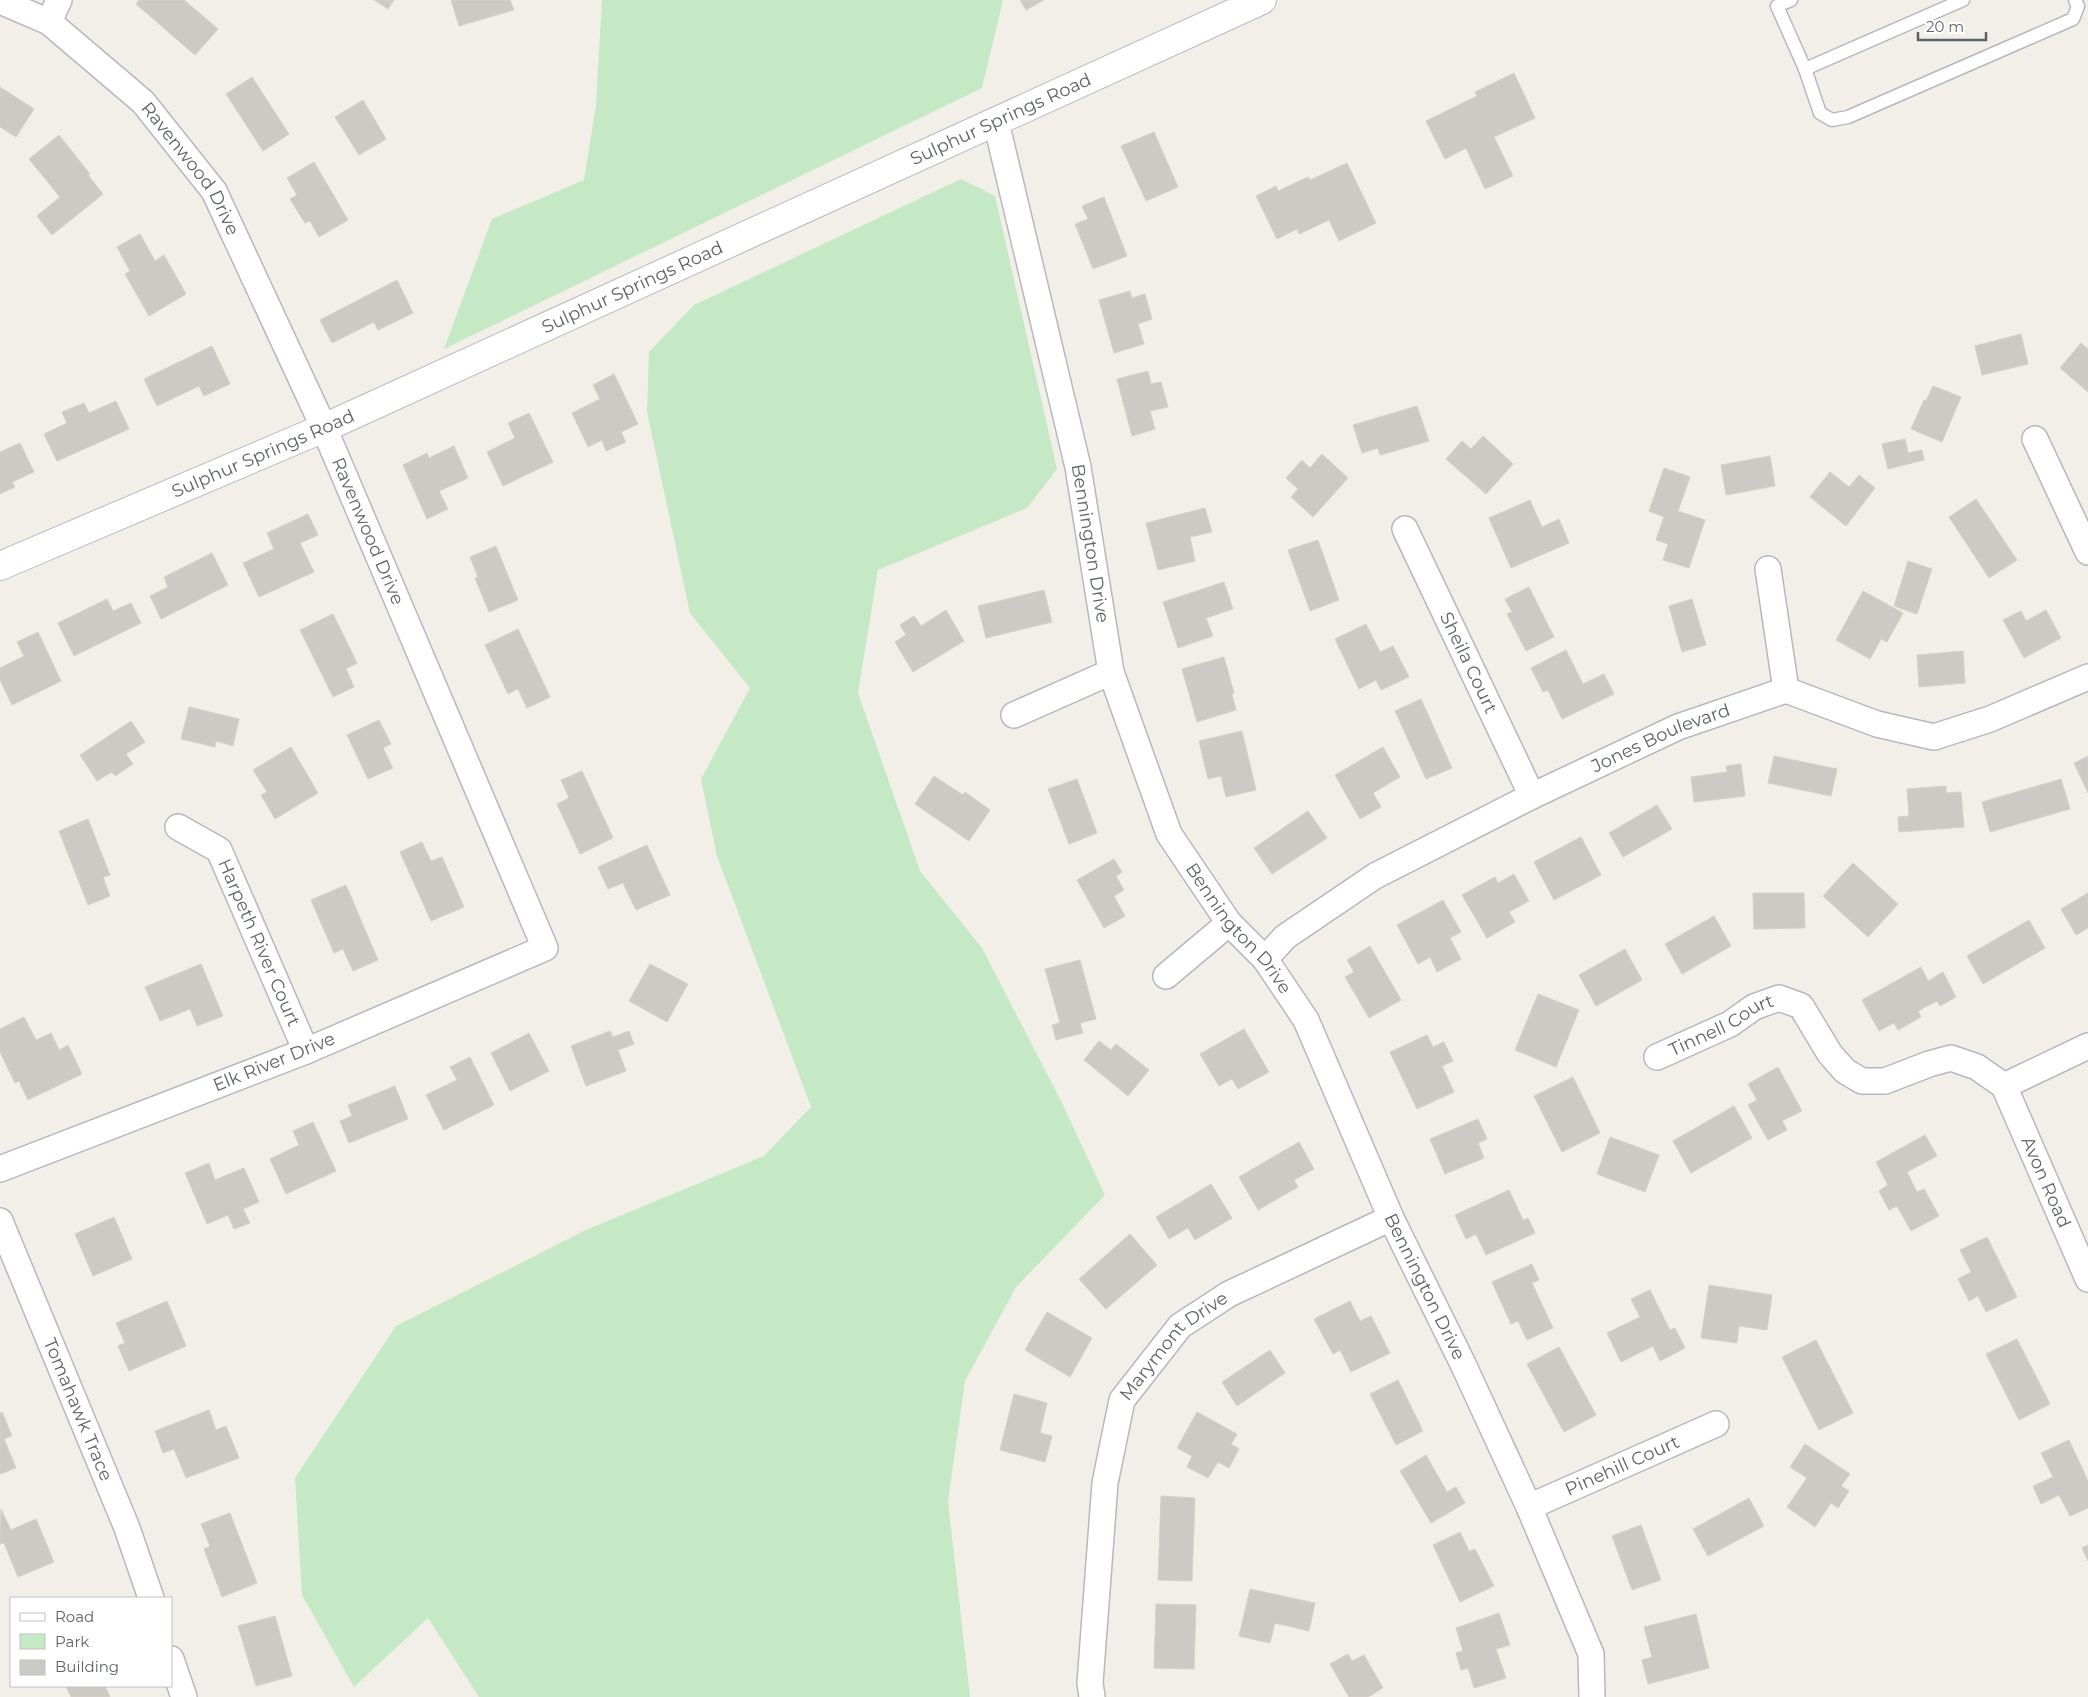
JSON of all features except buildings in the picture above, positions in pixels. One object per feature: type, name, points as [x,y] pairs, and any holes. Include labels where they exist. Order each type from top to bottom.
[{"type":"street","points":[[49,22],[59,0]]},
{"type":"street","name":"Sulphur Springs Road","points":[[0,566],[324,428],[1262,0]]},
{"type":"street","name":"Ravenwood Drive","points":[[0,1],[49,22],[143,102],[214,191],[324,428],[545,948]]},
{"type":"street","name":"Bennington Drive","points":[[996,122],[1078,467],[1111,672],[1169,834],[1229,923],[1265,959],[1306,1020],[1391,1218],[1529,1507],[1591,1654],[1592,1697]]},
{"type":"street","points":[[2035,438],[2088,552]]},
{"type":"street","name":"Sheila Court","points":[[1405,529],[1532,796]]},
{"type":"street","points":[[1768,568],[1786,690],[1877,724],[1934,737],[1990,719],[2088,677]]},
{"type":"street","points":[[1014,715],[1111,672]]},
{"type":"street","name":"Jones Boulevard","points":[[1265,959],[1284,937],[1375,876],[1532,796],[1678,727],[1786,690]]},
{"type":"street","name":"Harpeth River Court","points":[[178,827],[219,850],[306,1050]]},
{"type":"street","points":[[1166,976],[1229,923]]},
{"type":"street","name":"Elk River Drive","points":[[0,1169],[306,1050],[545,948]]},
{"type":"street","name":"Tinnell Court","points":[[1657,1056],[1730,1024],[1754,1006],[1779,998],[1801,1006],[1830,1054],[1845,1071],[1862,1081],[1885,1081],[1929,1064],[1951,1058],[1977,1067],[2004,1086]]},
{"type":"street","points":[[2004,1086],[2088,1046]]},
{"type":"street","name":"Avon Road","points":[[2004,1086],[2088,1279]]},
{"type":"street","name":"Marymont Drive","points":[[1092,1697],[1090,1683],[1105,1483],[1122,1400],[1180,1326],[1229,1294],[1391,1218]]},
{"type":"street","name":"Tomahawk Trace","points":[[0,1221],[128,1528],[151,1597]]},
{"type":"street","name":"Pinehill Court","points":[[1529,1507],[1716,1424]]},
{"type":"street","points":[[172,1662],[184,1697]]},
{"type":"lane","points":[[1792,0],[1777,6],[1805,69],[1820,113],[1832,120],[1848,117],[2073,19],[2078,6],[2075,0]]},
{"type":"lane","points":[[1805,69],[1963,0]]},
{"type":"green space","points":[[602,0],[1003,0],[982,88],[444,349],[492,219],[584,180],[596,105]]},
{"type":"green space","points":[[961,179],[995,196],[1057,469],[1027,508],[878,570],[858,693],[920,871],[982,948],[1061,1101],[1105,1195],[1016,1287],[965,1381],[948,1501],[970,1697],[479,1697],[428,1618],[354,1687],[302,1595],[295,1478],[396,1326],[586,1230],[764,1156],[811,1107],[717,856],[701,779],[750,688],[690,613],[647,412],[649,352],[694,305]]}]
